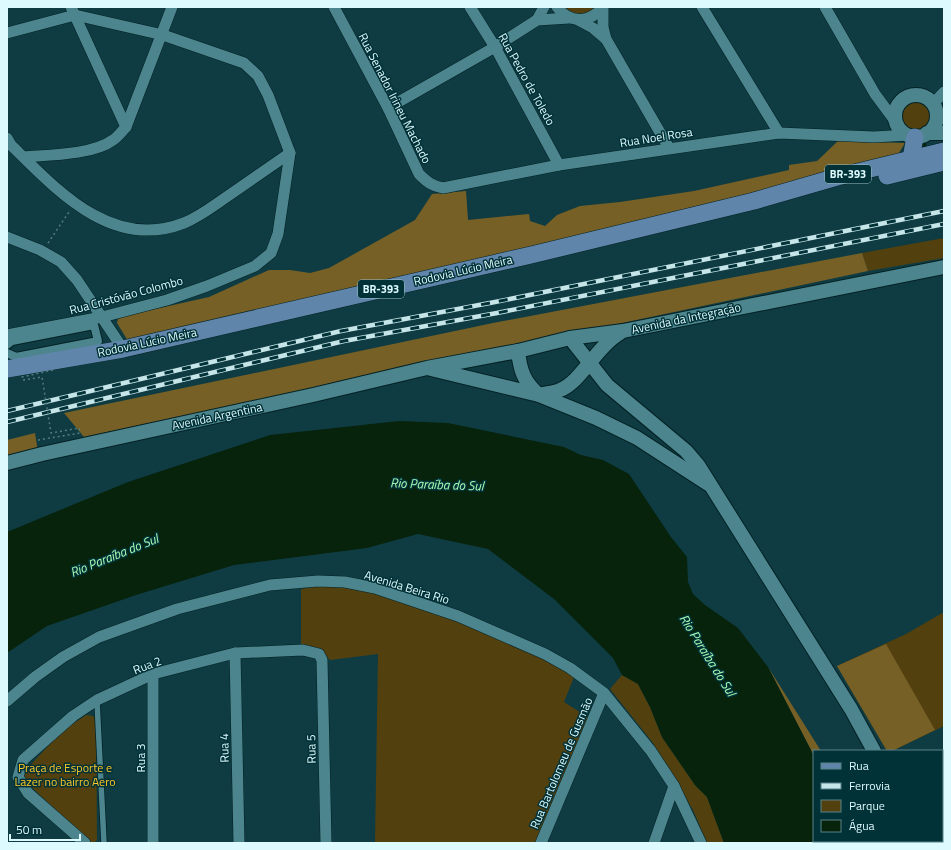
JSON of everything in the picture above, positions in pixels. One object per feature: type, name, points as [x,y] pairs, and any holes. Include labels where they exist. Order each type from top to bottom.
[{"type":"main road","points":[[909,131],[911,158]]},
{"type":"main road","name":"Rodovia Lúcio Meira","points":[[7,369],[122,349],[754,201],[911,158],[944,151]]},
{"type":"main road","name":"Rodovia Lúcio Meira","points":[[754,201],[835,188],[944,162]]},
{"type":"street","points":[[24,157],[83,151],[103,146],[113,140],[126,127],[172,7]]},
{"type":"street","name":"Rua Senador Irineu Machado","points":[[334,7],[388,108],[419,174],[426,182],[443,188]]},
{"type":"street","name":"Rua Pedro de Toledo","points":[[470,7],[495,47],[559,165]]},
{"type":"street","points":[[388,108],[495,47],[537,20],[544,7]]},
{"type":"street","points":[[557,7],[573,19],[593,28],[606,39]]},
{"type":"street","points":[[537,20],[586,20],[597,14],[603,7]]},
{"type":"street","points":[[603,7],[603,27],[606,39],[669,148]]},
{"type":"street","points":[[702,7],[779,133]]},
{"type":"street","points":[[825,7],[875,94],[909,131],[944,133]]},
{"type":"street","points":[[7,33],[73,11],[126,127]]},
{"type":"street","name":"Rua Cristóvão Colombo","points":[[7,335],[102,317],[167,300],[207,286],[255,266],[271,253],[278,234],[290,153],[268,95],[258,76],[244,63],[162,36],[73,11]]},
{"type":"street","points":[[909,131],[936,123],[944,92]]},
{"type":"street","points":[[909,131],[897,107],[901,101],[907,97],[922,96],[938,114]]},
{"type":"street","name":"Rua Noel Rosa","points":[[443,188],[559,165],[779,133],[874,137],[909,131]]},
{"type":"street","points":[[7,138],[24,157],[66,198],[92,215],[137,231],[159,230],[185,223],[290,153]]},
{"type":"street","points":[[7,237],[43,251],[61,262],[77,280],[122,349]]},
{"type":"street","name":"Avenida da Integração","points":[[427,368],[518,351],[570,338],[623,331],[944,267]]},
{"type":"street","points":[[7,345],[12,341],[94,325],[98,341],[16,357],[7,353]]},
{"type":"street","points":[[539,395],[560,390],[572,383],[588,362],[603,346],[623,331]]},
{"type":"street","points":[[570,338],[607,385],[629,405],[686,451],[698,465],[851,709],[873,750]]},
{"type":"street","points":[[518,351],[522,373],[527,384],[539,395]]},
{"type":"street","points":[[427,368],[539,395],[596,418],[637,438],[710,485]]},
{"type":"street","name":"Avenida Argentina","points":[[7,463],[427,368]]},
{"type":"street","name":"Avenida Beira Rio","points":[[7,701],[35,677],[63,657],[99,637],[177,609],[270,585],[318,581],[345,582],[375,588],[458,616],[545,654],[570,668],[604,693],[651,751],[674,786],[701,843]]},
{"type":"street","name":"Rua 2","points":[[85,843],[28,792],[18,777],[23,760],[73,716],[97,700],[154,674],[235,653],[303,650],[319,654]]},
{"type":"street","name":"Rua 4","points":[[235,653],[239,843]]},
{"type":"street","name":"Rua 5","points":[[319,654],[322,669],[326,843]]},
{"type":"street","name":"Rua 3","points":[[153,843],[154,674]]},
{"type":"street","name":"Rua Bartolomeu de Gusmão","points":[[542,843],[604,693]]},
{"type":"street","points":[[654,843],[674,786]]},
{"type":"lane","points":[[97,700],[104,843]]},
{"type":"path","points":[[43,251],[75,203]]},
{"type":"path","points":[[38,440],[80,433],[79,428],[51,433],[42,378],[23,380],[22,377],[53,370]]},
{"type":"green space","points":[[563,7],[597,7],[584,14],[576,14]]},
{"type":"green space","points":[[913,99],[919,99],[929,106],[932,115],[931,121],[925,128],[919,131],[913,131],[903,124],[900,118],[900,112],[907,102]]},
{"type":"green space","points":[[944,238],[944,258],[868,271],[862,253]]},
{"type":"green space","points":[[319,586],[351,586],[382,595],[469,626],[545,659],[574,677],[564,702],[589,718],[536,843],[375,843],[378,654],[330,660],[320,649],[301,645],[301,589]]},
{"type":"green space","points":[[944,612],[944,726],[894,750],[886,750],[837,666],[906,634]]},
{"type":"green space","points":[[622,675],[638,684],[650,707],[662,737],[695,785],[707,797],[724,843],[707,843],[693,810],[653,743],[610,689]]},
{"type":"green space","name":"Praça de Esporte e Lazer no bairro Aero","points":[[86,715],[93,716],[96,719],[97,840],[94,843],[90,842],[25,781],[25,771],[61,732]]},
{"type":"shaded area","points":[[838,141],[905,143],[897,156],[662,216],[128,341],[117,323],[118,319],[124,316],[209,297],[269,270],[290,270],[310,273],[329,268],[415,220],[432,194],[466,191],[468,220],[529,214],[530,221],[545,226],[557,215],[580,206],[620,202],[694,191],[789,170],[789,165],[817,161]]},
{"type":"shaded area","points":[[862,253],[868,271],[84,437],[64,413],[493,323]]},
{"type":"shaded area","points":[[35,433],[38,452],[7,459],[7,440]]},
{"type":"shaded area","points":[[886,644],[935,730],[894,750],[886,750],[837,666]]},
{"type":"shaded area","points":[[768,667],[820,750],[813,750],[813,754]]},
{"type":"water","name":"Rio Paraíba do Sul","points":[[399,421],[448,423],[564,447],[581,455],[603,460],[629,474],[671,537],[687,557],[688,582],[693,594],[705,605],[738,628],[768,667],[813,754],[813,842],[858,843],[724,843],[707,797],[695,785],[662,737],[650,707],[638,684],[622,675],[613,658],[554,599],[488,549],[418,534],[367,548],[234,565],[136,595],[47,626],[7,653],[7,532],[128,482],[270,435]]},
{"type":"waterway","points":[[924,141],[925,146]]},
{"type":"railway","points":[[7,411],[341,331],[495,302],[944,211]]},
{"type":"railway","points":[[7,422],[344,341],[497,313],[944,224]]}]
